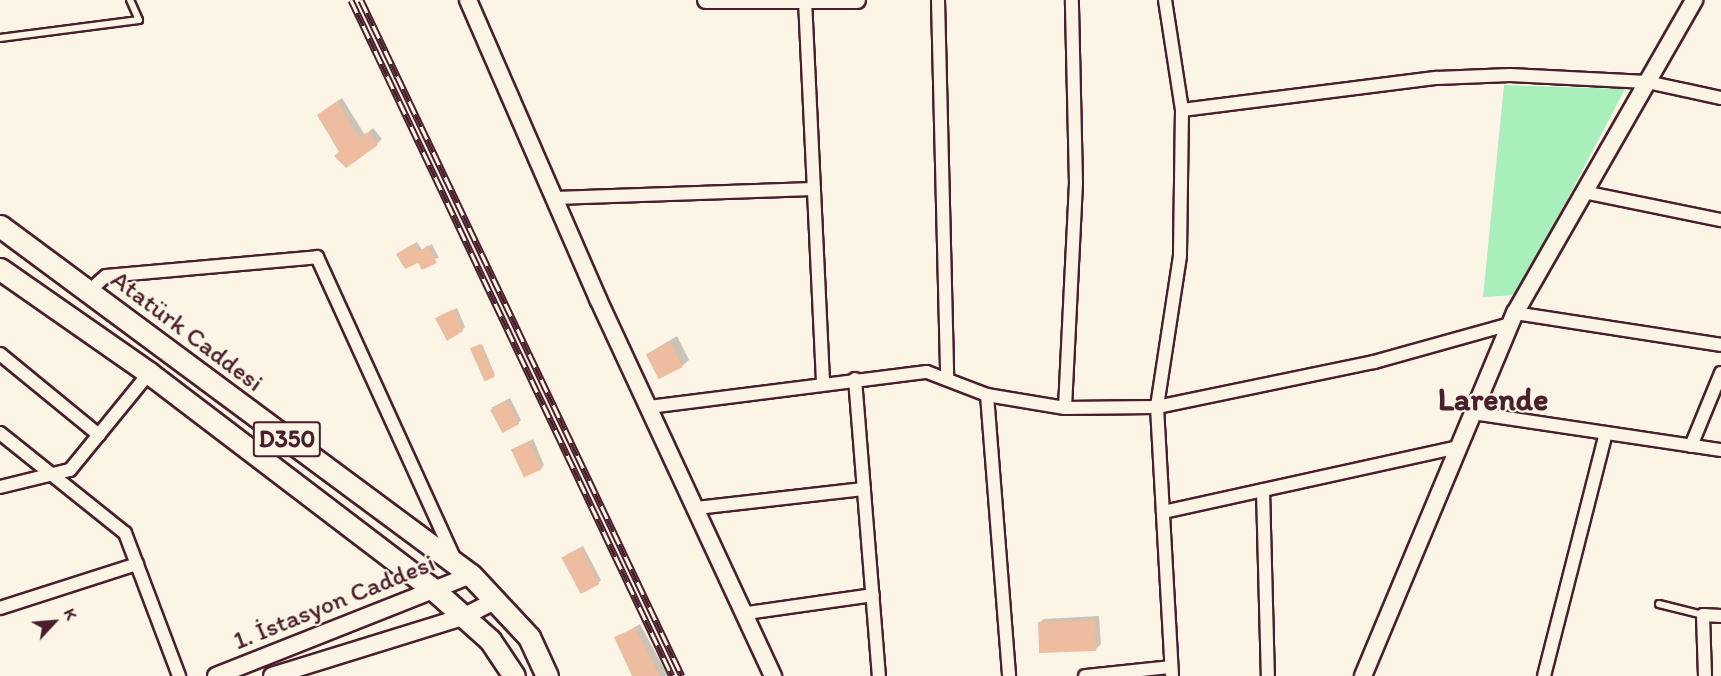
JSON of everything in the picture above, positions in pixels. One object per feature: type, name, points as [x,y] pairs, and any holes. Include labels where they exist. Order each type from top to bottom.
[{"type":"highway","name":"Atatürk Caddesi","points":[[0,226],[464,570],[529,637],[547,676]]},
{"type":"highway","name":"D350","points":[[0,269],[149,373],[434,590],[490,640],[514,676]]},
{"type":"main road","points":[[468,0],[554,198],[747,614],[773,676]]},
{"type":"main road","points":[[709,0],[857,0]]},
{"type":"main road","points":[[1363,676],[1513,319],[1694,0]]},
{"type":"main road","name":"1. İstasyon Caddesi","points":[[216,676],[434,590],[464,570]]},
{"type":"main road","name":"1. İstasyon Caddesi","points":[[272,676],[463,617],[495,601]]},
{"type":"street","points":[[938,0],[947,380]]},
{"type":"street","points":[[1065,408],[1076,183],[1072,0]]},
{"type":"street","points":[[1085,676],[1171,671],[1157,407],[1180,256],[1182,111],[1165,0]]},
{"type":"street","points":[[805,1],[823,382]]},
{"type":"street","points":[[1182,111],[1437,78],[1647,82],[1721,98]]},
{"type":"street","points":[[554,198],[814,189]]},
{"type":"street","points":[[1584,192],[1721,220]]},
{"type":"street","points":[[88,292],[106,276],[317,257],[464,570]]},
{"type":"street","points":[[649,407],[823,382],[927,372],[987,395],[1065,408],[1157,407],[1386,359],[1513,319],[1721,345]]},
{"type":"street","points":[[0,354],[99,435]]},
{"type":"street","points":[[0,487],[70,470],[149,373]]},
{"type":"street","points":[[1691,446],[1721,373]]},
{"type":"street","points":[[855,379],[879,676]]},
{"type":"street","points":[[987,395],[1009,676]]},
{"type":"street","points":[[1473,413],[1605,435],[1721,450]]},
{"type":"street","points":[[0,433],[125,533],[179,676]]},
{"type":"street","points":[[1544,676],[1605,435]]},
{"type":"street","points":[[1163,512],[1459,447]]},
{"type":"street","points":[[696,508],[864,489]]},
{"type":"street","points":[[1263,490],[1268,676]]},
{"type":"street","points":[[0,608],[137,564]]},
{"type":"street","points":[[747,614],[873,595]]},
{"type":"street","points":[[1704,676],[1703,615],[1721,616]]},
{"type":"lane","points":[[0,38],[139,20],[130,0]]},
{"type":"lane","points":[[1659,604],[1703,615]]},
{"type":"green space","points":[[1504,85],[1625,89],[1517,295],[1483,297]]},
{"type":"building","points":[[337,101],[359,138],[368,132],[378,145],[346,168],[334,156],[339,152],[317,115]]},
{"type":"building","points":[[413,244],[419,252],[428,245],[437,263],[422,270],[418,263],[405,269],[396,254]]},
{"type":"building","points":[[454,309],[463,331],[447,341],[435,318]]},
{"type":"building","points":[[670,342],[683,367],[659,379],[646,354]]},
{"type":"building","points":[[480,344],[495,377],[485,381],[470,348]]},
{"type":"building","points":[[507,401],[519,424],[502,433],[490,410]]},
{"type":"building","points":[[529,441],[542,469],[524,478],[511,449]]},
{"type":"building","points":[[580,548],[599,584],[581,594],[561,558]]},
{"type":"building","points":[[1095,620],[1096,651],[1039,653],[1038,622]]},
{"type":"building","points":[[635,628],[660,676],[632,676],[614,637]]},
{"type":"railway","points":[[351,0],[672,676]]},
{"type":"railway","points":[[361,0],[682,676]]},
{"type":"district","name":"Larende","points":[[1493,399]]}]
